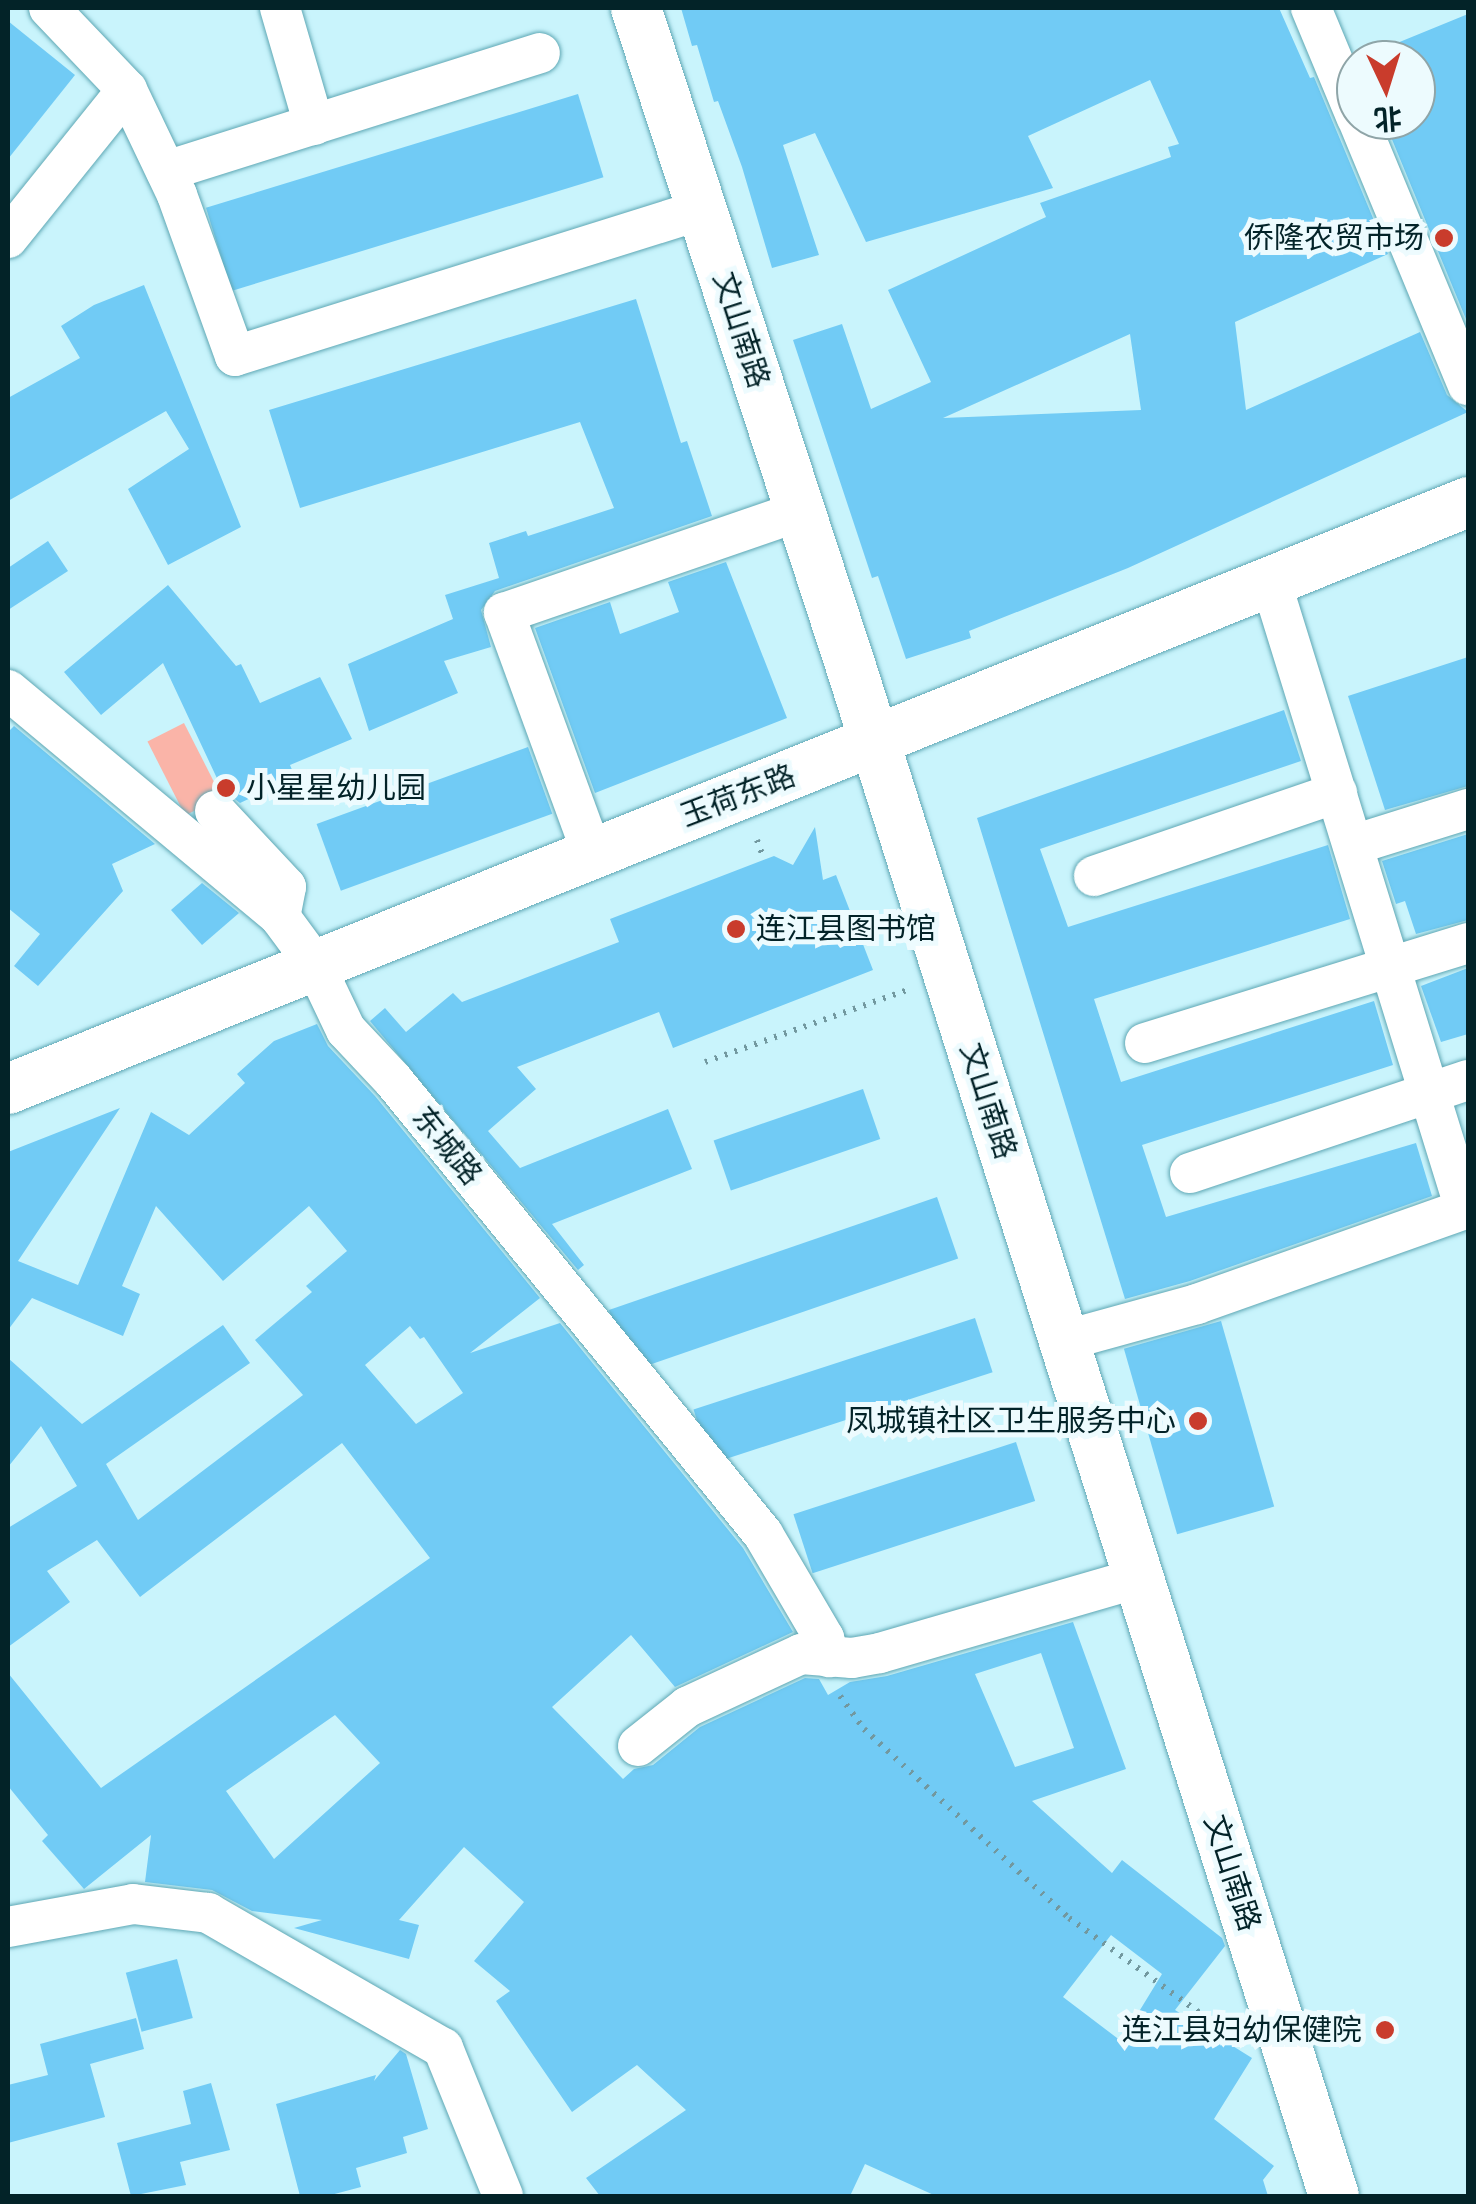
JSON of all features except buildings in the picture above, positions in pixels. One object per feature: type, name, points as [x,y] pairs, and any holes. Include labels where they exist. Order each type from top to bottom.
[{"type":"main road","name":"文山南路","points":[[636,8],[1336,2194]]},
{"type":"main road","name":"玉荷东路","points":[[8,1089],[1468,502]]},
{"type":"street","points":[[49,8],[127,90],[166,172],[235,356],[702,210]]},
{"type":"street","points":[[280,8],[314,125]]},
{"type":"street","points":[[1310,8],[1336,69]]},
{"type":"street","points":[[166,172],[540,53]]},
{"type":"street","points":[[8,238],[127,90]]},
{"type":"street","points":[[1366,140],[1468,386]]},
{"type":"street","points":[[592,853],[504,613],[800,511]]},
{"type":"street","points":[[1063,1341],[1197,1304],[1467,1208],[1272,582]]},
{"type":"street","name":"东城路","points":[[8,690],[280,918],[314,963],[346,1030],[393,1080],[763,1534],[824,1638],[829,1656]]},
{"type":"street","points":[[1094,876],[1337,793]]},
{"type":"street","points":[[1353,845],[1468,809]]},
{"type":"street","points":[[215,811],[286,886],[280,918]]},
{"type":"street","points":[[1145,1043],[1468,943]]},
{"type":"street","points":[[1190,1172],[1468,1080]]},
{"type":"street","points":[[638,1746],[687,1707],[801,1654],[880,1653],[1138,1578]]},
{"type":"street","points":[[8,1927],[132,1904],[208,1912],[443,2048],[503,2196]]},
{"type":"path","points":[[757,840],[764,860]]},
{"type":"path","points":[[705,1062],[907,990]]},
{"type":"path","points":[[829,1656],[831,1678],[864,1729],[1069,1918],[1227,2036],[1293,2068]]},
{"type":"shaded area","points":[[184,723],[222,797],[185,816],[147,742]]},
{"type":"place","name":"侨隆农贸市场","points":[[1444,238]]},
{"type":"place","name":"小星星幼儿园","points":[[226,788]]},
{"type":"place","name":"连江县图书馆","points":[[736,929]]},
{"type":"place","name":"凤城镇社区卫生服务中心","points":[[1198,1421]]},
{"type":"place","name":"连江县妇幼保健院","points":[[1385,2030]]}]
